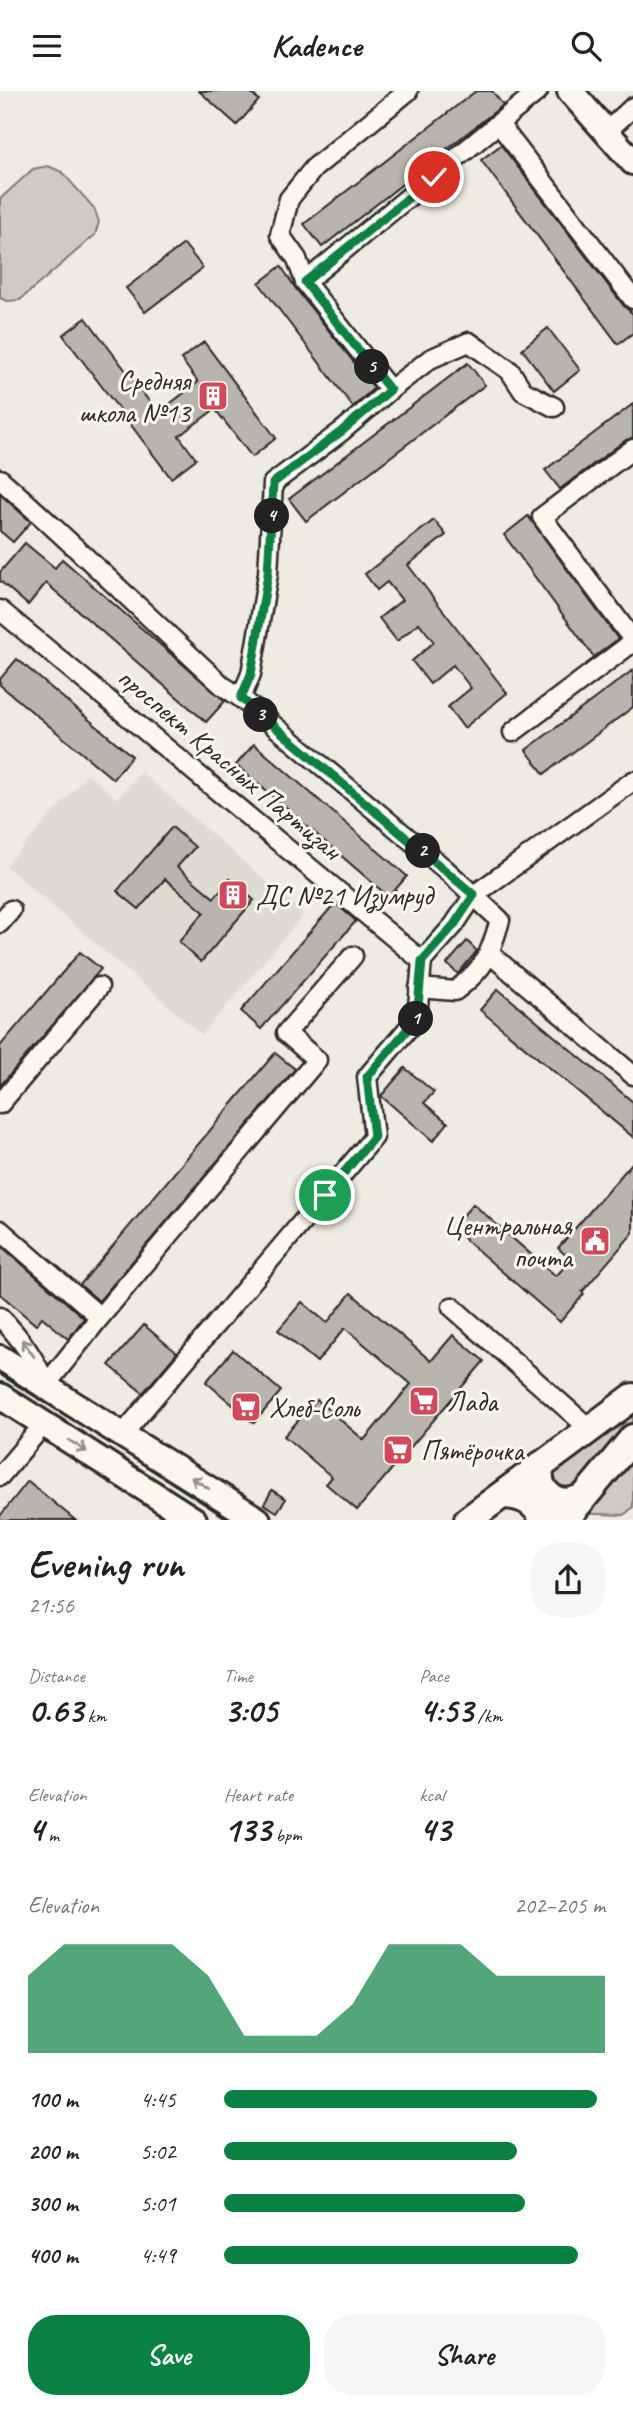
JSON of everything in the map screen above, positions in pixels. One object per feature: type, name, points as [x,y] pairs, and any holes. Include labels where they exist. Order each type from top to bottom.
[{"type":"main road","points":[[570,91],[633,162]]},
{"type":"main road","points":[[0,1358],[257,1520]]},
{"type":"main road","points":[[0,1396],[194,1520]]},
{"type":"main road","points":[[468,1520],[633,1397]]},
{"type":"main road","points":[[565,1520],[633,1438]]},
{"type":"main road","points":[[541,1465],[540,1483],[547,1495],[567,1503],[582,1498]]},
{"type":"main road","points":[[502,1495],[528,1500],[544,1520]]},
{"type":"street","points":[[390,390],[305,282],[297,258],[280,235],[289,199],[314,168],[408,91]]},
{"type":"street","points":[[305,282],[538,91]]},
{"type":"street","points":[[606,132],[633,107]]},
{"type":"street","points":[[499,124],[633,299]]},
{"type":"street","points":[[241,698],[251,674],[268,574],[273,483],[430,359],[470,342],[510,371],[523,391],[554,407]]},
{"type":"street","points":[[513,732],[633,641],[542,517],[633,449]]},
{"type":"street","points":[[0,479],[223,686],[241,698],[500,920],[491,954],[474,976],[455,991],[419,988]]},
{"type":"street","name":"проспект Красных Партизан","points":[[3,619],[422,961]]},
{"type":"street","points":[[123,1434],[374,1137],[367,1077],[417,1018],[422,961],[454,925],[474,895],[633,781]]},
{"type":"street","points":[[491,954],[633,1075]]},
{"type":"street","points":[[0,1317],[34,1357],[46,1385],[317,1059],[286,1033],[353,956]]},
{"type":"street","points":[[0,1104],[99,988]]},
{"type":"street","points":[[0,1230],[100,1317]]},
{"type":"street","points":[[452,1307],[590,1429]]},
{"type":"street","points":[[0,1476],[44,1424]]},
{"type":"shaded area","points":[[48,166],[62,172],[94,208],[99,222],[95,235],[20,300],[7,301],[0,298],[0,199],[33,169]]},
{"type":"shaded area","points":[[141,772],[304,914],[202,1035],[6,866],[88,774],[117,799]]},
{"type":"shaded area","points":[[633,1405],[633,1427],[573,1495],[553,1495],[547,1469]]},
{"type":"shaded area","points":[[633,1438],[633,1507],[624,1515],[570,1513]]},
{"type":"building","points":[[199,91],[249,91],[259,100],[237,125]]},
{"type":"building","points":[[476,91],[492,91],[503,105],[322,247],[304,224]]},
{"type":"building","points":[[501,145],[624,306],[633,314],[633,333],[618,344],[481,160]]},
{"type":"building","points":[[184,244],[203,268],[145,312],[126,288]]},
{"type":"building","points":[[281,266],[374,388],[353,407],[259,283]]},
{"type":"building","name":"Средняя школа №13","points":[[86,318],[158,413],[198,382],[181,359],[204,342],[276,438],[252,457],[215,409],[179,436],[196,459],[171,478],[63,335]]},
{"type":"building","points":[[548,328],[580,370],[554,391],[522,349]]},
{"type":"building","points":[[468,363],[485,385],[306,521],[289,499]]},
{"type":"building","points":[[633,404],[633,438],[626,440],[560,489],[545,470]]},
{"type":"building","points":[[0,494],[31,522],[13,542],[0,531]]},
{"type":"building","points":[[528,516],[618,639],[594,657],[504,535]]},
{"type":"building","points":[[434,520],[446,535],[408,565],[507,693],[464,728],[448,707],[471,688],[453,665],[430,684],[412,661],[434,642],[419,623],[397,641],[379,618],[402,600],[387,582],[377,590],[365,574]]},
{"type":"building","points":[[25,543],[55,568],[62,559],[225,701],[206,722],[46,583],[28,605],[0,581],[0,572]]},
{"type":"building","points":[[17,659],[132,756],[113,779],[0,685],[0,679]]},
{"type":"building","points":[[633,670],[633,707],[544,774],[526,750]]},
{"type":"building","points":[[254,744],[407,876],[389,897],[236,765]]},
{"type":"building","name":"ДС №21 Изумруд","points":[[172,827],[195,847],[177,867],[214,898],[230,879],[254,900],[201,962],[179,942],[204,912],[165,879],[139,909],[117,891]]},
{"type":"building","points":[[335,903],[356,921],[261,1029],[241,1011]]},
{"type":"building","points":[[467,941],[477,951],[458,974],[447,964]]},
{"type":"building","points":[[80,952],[101,969],[0,1086],[0,1046]]},
{"type":"building","points":[[498,989],[633,1102],[633,1137],[480,1010]]},
{"type":"building","points":[[275,1053],[295,1069],[99,1301],[80,1285]]},
{"type":"building","points":[[405,1068],[434,1092],[424,1103],[448,1123],[433,1141],[381,1096]]},
{"type":"building","name":"Центральная почта","points":[[633,1162],[633,1233],[560,1322],[452,1228],[473,1204],[556,1276],[571,1260],[558,1248]]},
{"type":"building","points":[[0,1245],[84,1318],[68,1339],[42,1317],[36,1325],[0,1294]]},
{"type":"building","points":[[351,1293],[431,1361],[453,1335],[484,1361],[357,1510],[326,1484],[332,1477],[284,1436],[317,1400],[364,1440],[411,1384],[345,1328],[317,1362],[278,1330],[302,1302],[327,1323]]},
{"type":"building","points":[[144,1325],[177,1353],[143,1393],[109,1365]]},
{"type":"building","points":[[233,1350],[281,1391],[254,1423],[206,1382]]},
{"type":"building","points":[[28,1481],[75,1520],[0,1520],[0,1516]]},
{"type":"building","points":[[272,1490],[286,1499],[277,1512],[264,1504]]},
{"type":"tram line","points":[[0,1372],[229,1520]]},
{"type":"place","name":"Средняя школа №13","points":[[213,396]]},
{"type":"place","name":"ДС №21 Изумруд","points":[[233,895]]},
{"type":"place","name":"Центральная почта","points":[[595,1241]]},
{"type":"place","name":"Лада","points":[[424,1401]]},
{"type":"place","name":"Хлеб-Соль","points":[[246,1407]]},
{"type":"place","name":"Пятёрочка","points":[[398,1450]]},
{"type":"route","points":[[325,1195],[374,1137],[367,1077],[417,1018],[422,961],[454,925],[474,895],[241,698],[251,674],[268,574],[273,483],[342,431],[390,390],[305,282],[434,177]]}]
